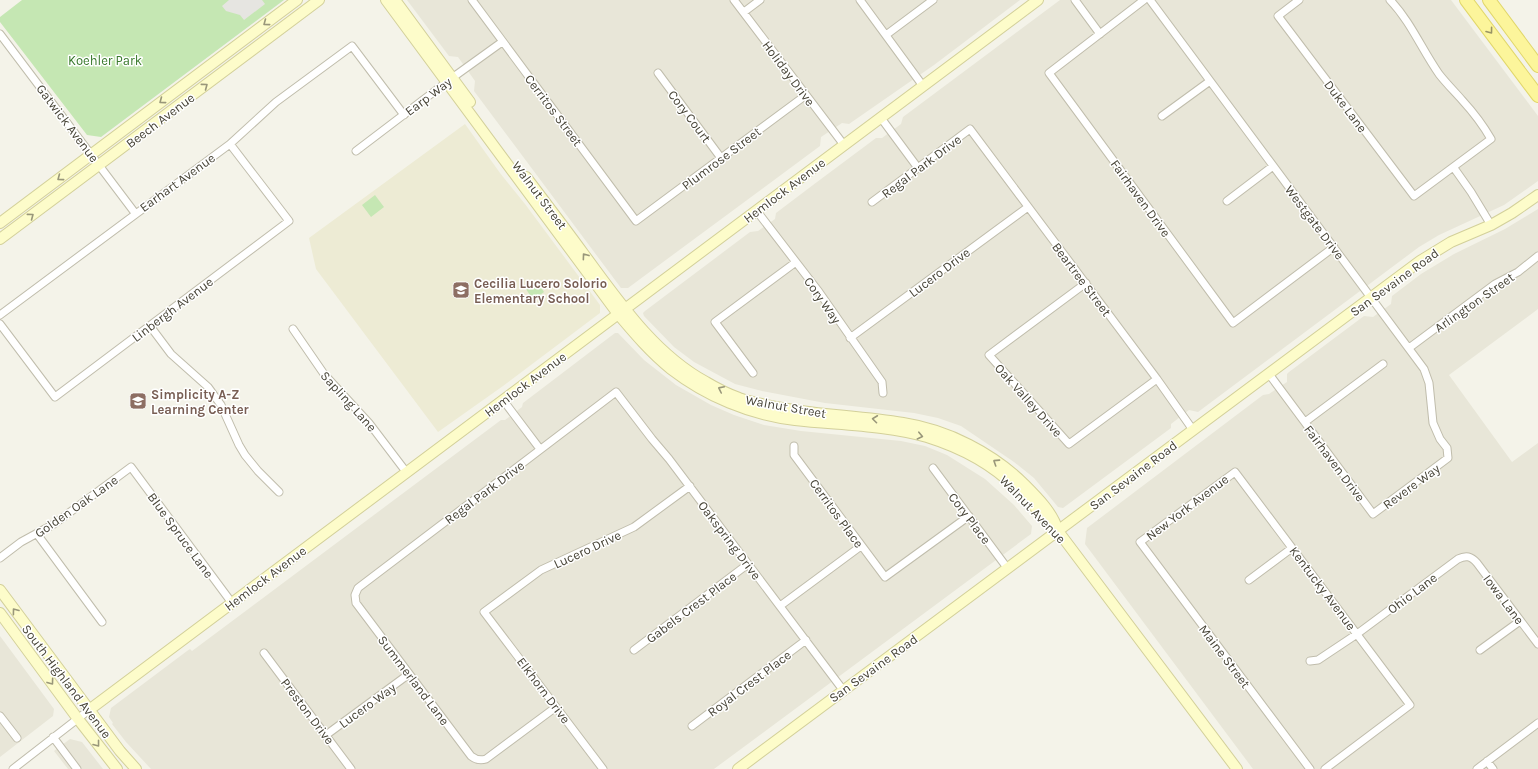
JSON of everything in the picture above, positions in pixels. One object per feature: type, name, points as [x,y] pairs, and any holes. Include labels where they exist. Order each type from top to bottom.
[{"type":"main road","points":[[1466,0],[1538,96]]},
{"type":"main road","points":[[1489,0],[1538,66]]},
{"type":"street","name":"Beech Avenue","points":[[0,223],[297,0]]},
{"type":"street","name":"Beech Avenue","points":[[0,239],[319,0]]},
{"type":"street","name":"Walnut Street","points":[[386,0],[449,80],[622,312]]},
{"type":"street","name":"Walnut Street","points":[[395,0],[449,80]]},
{"type":"street","name":"Cerritos Street","points":[[472,0],[636,221]]},
{"type":"street","name":"Holiday Drive","points":[[734,0],[844,145]]},
{"type":"street","points":[[744,12],[760,0]]},
{"type":"street","points":[[860,0],[923,86]]},
{"type":"street","points":[[886,35],[933,0]]},
{"type":"street","name":"Hemlock Avenue","points":[[12,769],[1038,0]]},
{"type":"street","points":[[1075,0],[1100,34],[1144,0]]},
{"type":"street","name":"Westgate Drive","points":[[1150,0],[1424,369],[1429,383],[1433,423],[1440,439],[1447,448],[1448,458]]},
{"type":"street","name":"Duke Lane","points":[[1299,0],[1278,16],[1414,196],[1454,168]]},
{"type":"street","points":[[1390,0],[1398,8],[1410,26],[1428,59],[1484,127],[1491,139],[1454,168],[1491,225]]},
{"type":"street","name":"Fairhaven Drive","points":[[1100,34],[1049,73],[1233,323],[1334,247]]},
{"type":"street","name":"Gatwick Avenue","points":[[1,38],[100,165],[136,214]]},
{"type":"street","name":"Earp Way","points":[[356,152],[449,80],[502,42]]},
{"type":"street","name":"Earhart Avenue","points":[[0,315],[230,144],[276,102],[352,46],[404,115]]},
{"type":"street","name":"Cory Court","points":[[658,73],[721,158]]},
{"type":"street","points":[[1162,116],[1210,81]]},
{"type":"street","name":"Plumrose Street","points":[[636,221],[806,95]]},
{"type":"street","points":[[881,118],[918,168]]},
{"type":"street","name":"Regal Park Drive","points":[[872,202],[970,129]]},
{"type":"street","name":"Beartree Street","points":[[970,129],[1086,283],[1193,430]]},
{"type":"street","name":"Linbergh Avenue","points":[[0,324],[55,397],[288,221],[230,144]]},
{"type":"street","points":[[1228,201],[1273,166]]},
{"type":"street","name":"San Sevaine Road","points":[[738,769],[1420,261],[1451,242],[1491,225],[1538,195]]},
{"type":"street","name":"Lucero Drive","points":[[850,338],[1028,207]]},
{"type":"street","name":"Cory Way","points":[[756,210],[819,292],[882,382],[883,393]]},
{"type":"street","name":"Arlington Street","points":[[1409,348],[1495,284],[1518,272],[1538,256]]},
{"type":"street","points":[[753,373],[716,322],[796,262]]},
{"type":"street","name":"Oak Valley Drive","points":[[1086,283],[989,355],[1069,444],[1157,379]]},
{"type":"street","name":"Walnut Avenue","points":[[622,312],[640,340],[670,368],[703,391],[748,410],[769,416],[901,432],[927,437],[974,458],[995,471],[1014,486],[1049,525],[1058,531],[1237,769]]},
{"type":"street","points":[[150,326],[171,354],[208,387],[221,405],[245,455],[258,471],[279,492]]},
{"type":"street","name":"Sapling Lane","points":[[293,329],[324,374],[369,423],[407,472]]},
{"type":"street","points":[[1305,422],[1383,364]]},
{"type":"street","name":"Fairhaven Drive","points":[[1269,374],[1373,514]]},
{"type":"street","name":"Regal Park Drive","points":[[355,595],[358,588],[616,392]]},
{"type":"street","name":"Oakspring Drive","points":[[616,392],[690,486],[843,690]]},
{"type":"street","points":[[503,400],[540,449]]},
{"type":"street","name":"Cerritos Place","points":[[794,446],[794,455],[885,577],[969,516]]},
{"type":"street","name":"Revere Way","points":[[1373,514],[1448,458]]},
{"type":"street","name":"Golden Oak Lane","points":[[0,558],[21,542],[54,524],[131,467]]},
{"type":"street","name":"Blue Spruce Lane","points":[[131,467],[232,603]]},
{"type":"street","name":"Cory Place","points":[[933,468],[1008,569]]},
{"type":"street","name":"New York Avenue","points":[[1140,542],[1235,472]]},
{"type":"street","name":"Kentucky Avenue","points":[[1235,472],[1410,705],[1325,769]]},
{"type":"street","name":"Lucero Drive","points":[[484,612],[541,570],[634,526],[690,486]]},
{"type":"street","points":[[37,534],[102,622]]},
{"type":"street","name":"Maine Street","points":[[1140,542],[1310,769]]},
{"type":"street","points":[[780,606],[861,546]]},
{"type":"street","points":[[1249,580],[1292,548]]},
{"type":"street","name":"Ohio Lane","points":[[1310,661],[1318,660],[1357,634],[1458,559],[1468,556]]},
{"type":"street","name":"Iowa Lane","points":[[1468,556],[1477,563],[1538,644]]},
{"type":"street","name":"Gabels Crest Place","points":[[634,650],[748,564]]},
{"type":"street","name":"South Highland Avenue","points":[[0,590],[120,751],[136,769]]},
{"type":"street","name":"Summerland Lane","points":[[355,595],[356,603],[471,756],[479,760],[486,759],[556,707]]},
{"type":"street","name":"Elkhorn Drive","points":[[484,612],[603,769]]},
{"type":"street","name":"South Highland Avenue","points":[[0,613],[116,769]]},
{"type":"street","points":[[1480,650],[1520,621]]},
{"type":"street","name":"Royal Crest Place","points":[[692,726],[806,640]]},
{"type":"street","name":"Preston Drive","points":[[264,653],[351,769]]},
{"type":"street","name":"Lucero Way","points":[[326,735],[409,674]]},
{"type":"street","points":[[0,716],[17,738]]},
{"type":"street","points":[[1477,769],[1538,723]]},
{"type":"street","points":[[53,737],[77,769]]},
{"type":"street","points":[[1487,761],[1493,769]]},
{"type":"shaded area","points":[[229,0],[262,0],[265,4],[244,20],[240,15],[226,11],[222,6]]},
{"type":"shaded area","points":[[407,0],[1020,0],[934,65],[849,124],[842,123],[821,137],[820,146],[628,288],[621,288],[474,91],[475,81],[458,57],[449,56]]},
{"type":"shaded area","points":[[1060,0],[1451,0],[1538,116],[1538,181],[1504,205],[1439,235],[1419,247],[1198,412],[1189,410],[1171,424],[1171,428],[1063,508],[1058,507],[1034,478],[1014,462],[961,426],[938,418],[914,413],[825,403],[762,391],[735,384],[694,362],[674,347],[644,316],[643,313],[645,311],[750,232],[758,231],[775,219],[776,213],[876,138],[882,138],[901,124],[903,117]]},
{"type":"shaded area","name":"Cecilia Lucero Solorio Elementary School","points":[[465,124],[500,173],[525,204],[600,305],[600,313],[503,386],[438,432],[316,269],[309,238]]},
{"type":"shaded area","points":[[1538,209],[1538,309],[1449,375],[1512,462],[1538,443],[1538,769],[1253,769],[1085,544],[1087,528],[1263,395],[1269,394],[1287,382],[1287,374],[1289,372],[1364,316],[1373,317],[1391,304],[1392,296],[1421,274],[1454,254],[1505,229]]},
{"type":"shaded area","points":[[615,333],[618,333],[644,360],[676,385],[711,405],[734,415],[764,425],[801,431],[901,441],[925,446],[947,455],[985,479],[1014,505],[1032,526],[1031,534],[714,769],[151,769],[126,742],[112,724],[113,723],[109,717],[111,708],[187,651],[190,649],[192,651],[501,420],[505,420],[522,407],[523,403]]},
{"type":"shaded area","points":[[0,636],[54,709],[53,716],[0,757]]},
{"type":"shaded area","points":[[70,739],[82,742],[103,769],[68,769],[54,751]]},
{"type":"green space","name":"Koehler Park","points":[[22,0],[284,0],[101,137],[87,135],[0,22],[0,17]]},
{"type":"green space","points":[[375,195],[384,207],[371,217],[362,205]]},
{"type":"green space","points":[[536,281],[544,292],[533,300],[526,289]]},
{"type":"place","name":"Cecilia Lucero Solorio Elementary School","points":[[461,290]]},
{"type":"place","name":"Simplicity A-Z Learning Center","points":[[138,401]]}]
